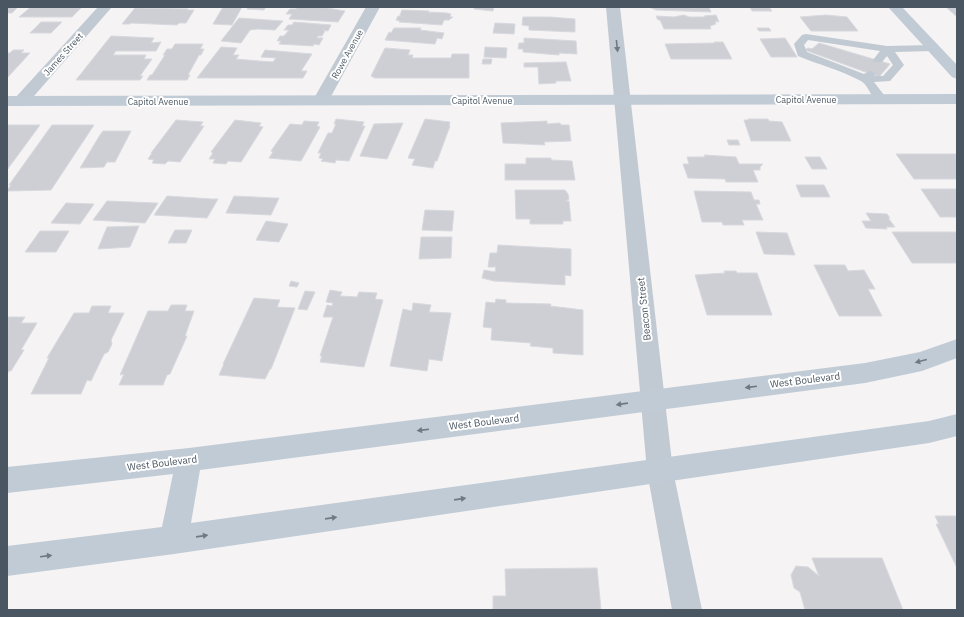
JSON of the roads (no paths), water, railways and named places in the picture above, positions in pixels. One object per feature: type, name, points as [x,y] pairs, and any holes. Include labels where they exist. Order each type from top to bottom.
[{"type":"main road","points":[[895,7],[957,74]]},
{"type":"main road","name":"Capitol Avenue","points":[[14,101],[957,99]]},
{"type":"main road","name":"West Boulevard","points":[[7,480],[63,476],[652,399],[865,373],[922,361],[957,348]]},
{"type":"main road","points":[[7,561],[174,540],[660,471],[929,432],[957,425]]},
{"type":"main road","points":[[174,540],[190,460]]},
{"type":"street","name":"James Street","points":[[14,101],[105,7]]},
{"type":"street","name":"Rowe Avenue","points":[[321,100],[374,7]]},
{"type":"street","name":"Beacon Street","points":[[613,7],[660,471],[687,610]]},
{"type":"lane","points":[[887,49],[899,65],[886,79],[868,77],[802,54],[799,44],[806,37],[857,43],[887,49],[933,48]]},
{"type":"lane","points":[[849,52],[857,43]]},
{"type":"lane","points":[[878,60],[887,49]]},
{"type":"lane","points":[[868,77],[881,99]]}]
